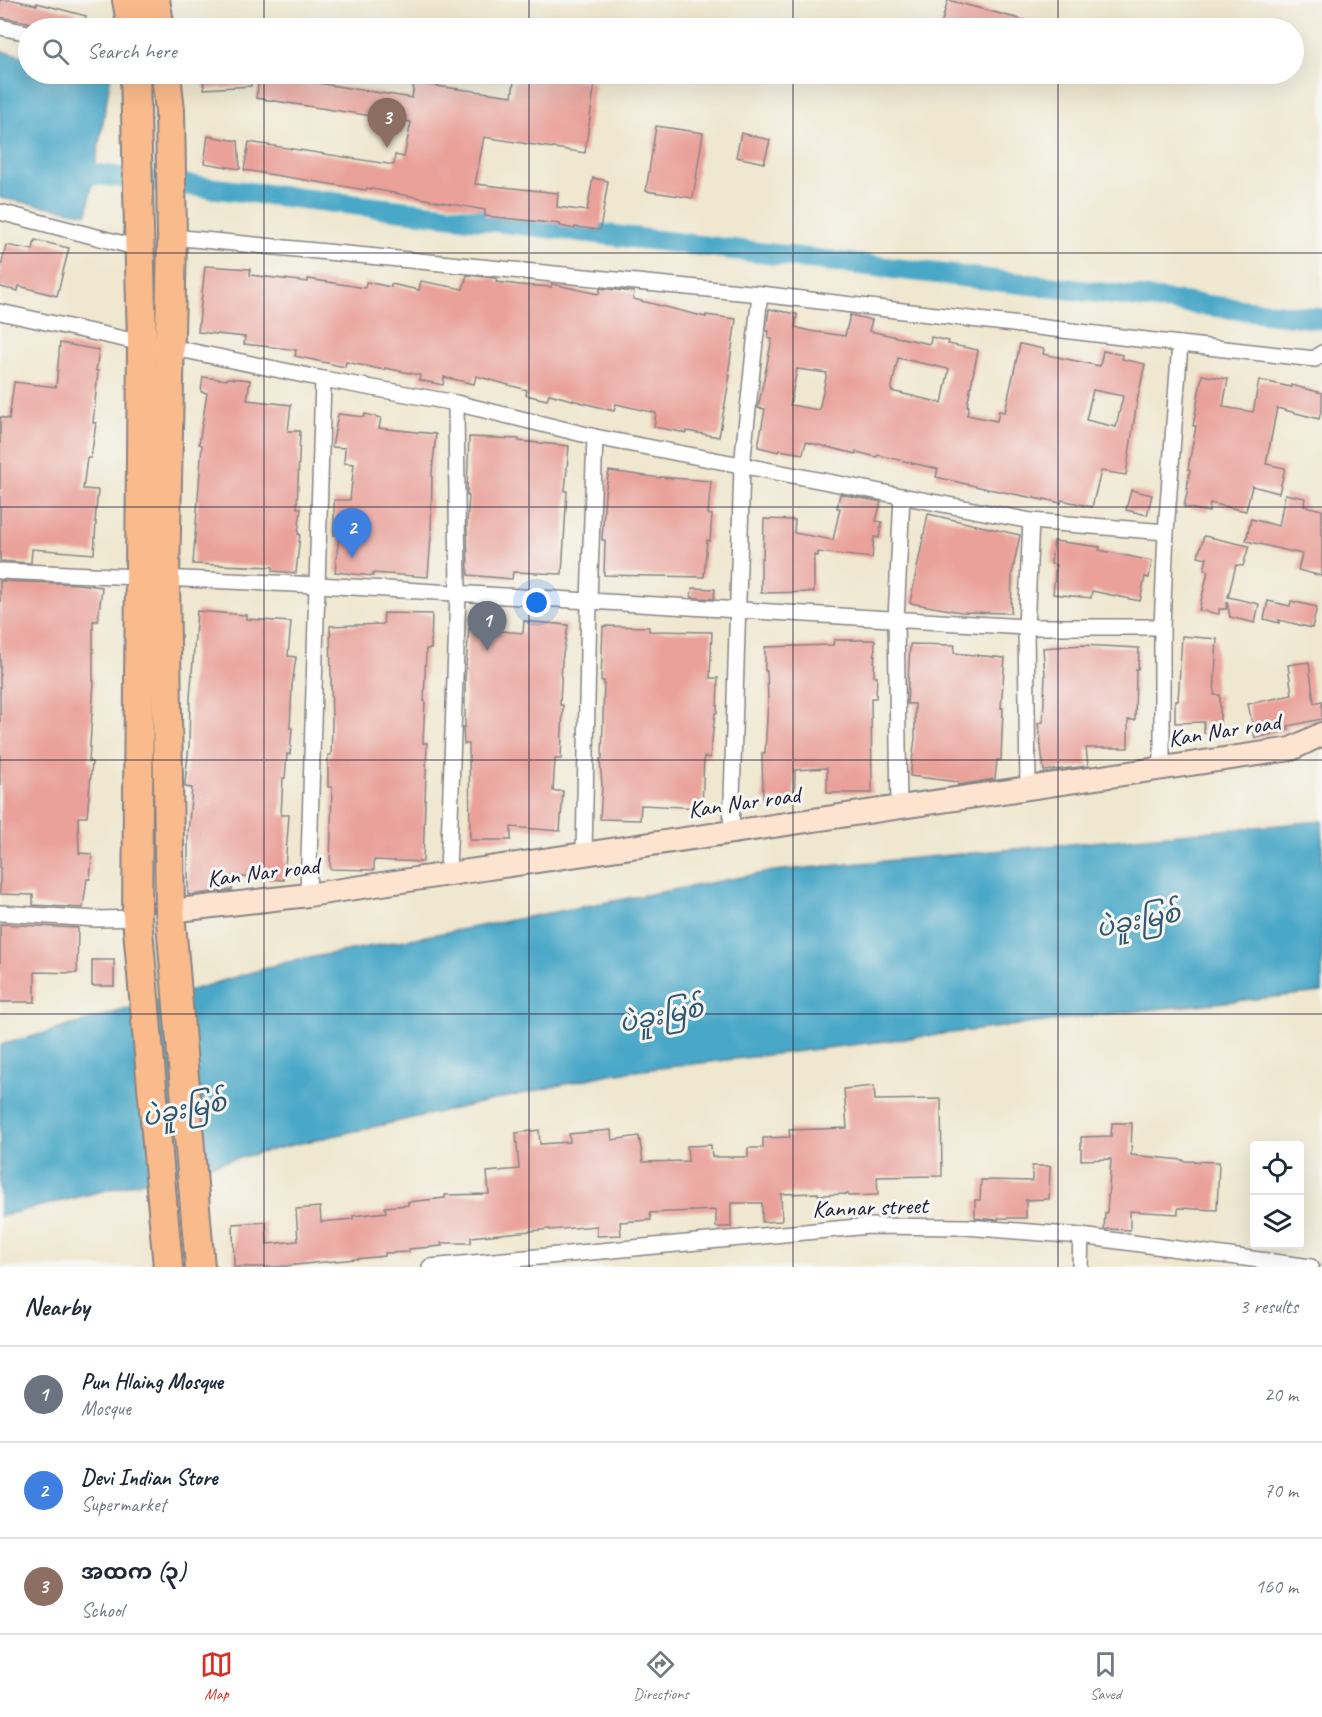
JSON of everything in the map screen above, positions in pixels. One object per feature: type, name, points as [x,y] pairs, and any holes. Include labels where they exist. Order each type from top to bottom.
[{"type":"highway","points":[[127,0],[130,18]]},
{"type":"highway","points":[[155,0],[158,18]]},
{"type":"highway","points":[[136,84],[142,344],[152,577],[172,925],[200,1262]]},
{"type":"highway","points":[[167,84],[170,111],[172,237],[170,347],[152,577],[138,926],[168,1262]]},
{"type":"street","points":[[0,27],[18,31]]},
{"type":"street","points":[[0,212],[139,242]]},
{"type":"street","points":[[172,237],[760,294],[1315,359],[1322,353]]},
{"type":"street","points":[[731,831],[742,466],[760,294]]},
{"type":"street","points":[[0,312],[142,344],[170,347],[323,379],[456,403],[595,437],[1031,521],[1166,532]]},
{"type":"street","points":[[1162,768],[1162,627],[1166,532],[1180,344]]},
{"type":"street","points":[[308,895],[323,379]]},
{"type":"street","points":[[448,874],[458,593],[456,403]]},
{"type":"street","points":[[584,853],[595,437]]},
{"type":"street","points":[[899,807],[896,620],[902,496]]},
{"type":"street","points":[[1028,788],[1026,627],[1031,521]]},
{"type":"street","points":[[0,571],[318,585],[1026,627],[1162,627]]},
{"type":"street","name":"Kan Nar road","points":[[172,925],[308,895],[1291,749],[1322,734]]},
{"type":"street","points":[[0,913],[97,919],[138,926]]},
{"type":"street","name":"Kannar street","points":[[430,1267],[488,1264],[869,1226],[966,1227],[1081,1236],[1311,1267]]},
{"type":"street","points":[[1080,1267],[1081,1236]]},
{"type":"water","points":[[0,51],[18,55],[18,84],[109,84],[87,214],[0,198]]},
{"type":"water","name":"ပဲခူးမြစ်","points":[[1322,821],[1322,992],[1109,1014],[610,1074],[288,1146],[0,1216],[0,1045],[287,962],[774,871]]},
{"type":"building","points":[[0,0],[37,5],[37,3],[86,16],[86,18],[18,18],[18,20],[0,17]]},
{"type":"building","points":[[948,0],[1016,18],[943,18]]},
{"type":"building","points":[[204,84],[251,84],[251,86],[204,89]]},
{"type":"building","points":[[258,84],[323,84],[412,98],[414,84],[512,96],[514,84],[595,84],[585,153],[484,137],[475,184],[558,193],[557,207],[587,211],[593,178],[608,181],[600,230],[575,227],[575,229],[560,226],[560,224],[485,216],[485,210],[367,188],[366,190],[244,170],[249,142],[394,165],[395,155],[404,157],[411,122],[256,98]]},
{"type":"building","points":[[656,126],[703,133],[693,198],[646,191]]},
{"type":"building","points":[[741,133],[770,140],[764,163],[736,157]]},
{"type":"building","points":[[208,136],[238,141],[240,169],[204,163]]},
{"type":"building","points":[[35,240],[69,248],[57,296],[19,286],[18,291],[0,287],[0,271],[6,245],[33,250]]},
{"type":"building","points":[[205,266],[250,269],[250,275],[308,282],[308,279],[365,288],[366,282],[419,290],[421,281],[463,289],[467,275],[494,278],[497,279],[496,282],[520,285],[551,287],[552,284],[599,294],[600,288],[634,292],[633,299],[706,317],[706,315],[736,319],[728,375],[730,375],[719,437],[654,427],[656,413],[616,404],[614,411],[549,394],[547,400],[526,395],[527,390],[476,376],[474,384],[444,377],[443,385],[419,380],[420,375],[346,362],[345,367],[295,356],[296,350],[244,344],[245,337],[198,332]]},
{"type":"building","points":[[769,309],[797,314],[795,327],[845,336],[850,315],[872,320],[869,331],[930,344],[931,337],[949,341],[948,344],[978,350],[967,415],[997,421],[999,411],[1005,412],[1020,344],[1044,349],[1043,354],[1100,366],[1103,351],[1123,355],[1122,359],[1145,364],[1126,475],[1101,471],[1092,507],[988,489],[936,477],[938,469],[806,442],[803,454],[758,447],[765,409],[758,408],[772,339],[768,338],[769,331],[766,331]],"holes":[[[898,358],[949,369],[942,403],[891,391]],[[797,369],[827,373],[819,410],[790,405]],[[1093,390],[1123,396],[1116,427],[1086,420]]]},
{"type":"building","points":[[60,343],[99,350],[93,423],[96,423],[91,458],[87,458],[83,489],[98,490],[94,554],[32,549],[31,563],[0,561],[0,417],[9,419],[14,382],[56,387]]},
{"type":"building","points":[[1202,375],[1228,379],[1223,407],[1253,412],[1259,380],[1322,393],[1319,419],[1277,408],[1266,464],[1285,468],[1279,493],[1252,486],[1246,511],[1210,503],[1209,512],[1184,507],[1196,426],[1193,426]]},
{"type":"building","points":[[203,377],[250,380],[247,400],[291,405],[288,431],[300,431],[297,508],[301,508],[296,573],[273,571],[273,567],[193,564],[202,445],[199,444],[207,393],[201,392]]},
{"type":"building","points":[[338,414],[364,417],[365,414],[381,418],[379,428],[436,434],[432,472],[428,577],[373,573],[373,576],[335,572],[339,535],[334,535],[334,500],[350,500],[354,464],[344,463],[345,448],[332,447]]},
{"type":"building","points":[[469,437],[519,439],[519,441],[569,446],[562,574],[513,572],[512,579],[468,575]]},
{"type":"building","points":[[609,471],[660,478],[711,481],[708,514],[712,515],[704,577],[604,575],[605,540],[602,540]]},
{"type":"building","points":[[1131,490],[1152,495],[1147,515],[1126,510]]},
{"type":"building","points":[[840,494],[881,502],[876,521],[882,522],[879,538],[874,537],[872,558],[818,552],[818,556],[814,555],[814,592],[761,593],[764,519],[795,520],[794,533],[833,540],[840,508],[837,508]]},
{"type":"building","points":[[1285,494],[1305,498],[1304,506],[1322,510],[1322,576],[1298,570],[1302,554],[1246,541],[1251,519],[1279,526]]},
{"type":"building","points":[[928,514],[1020,535],[1012,574],[1011,613],[961,612],[910,603]]},
{"type":"building","points":[[1204,536],[1249,546],[1243,566],[1236,565],[1228,597],[1259,604],[1255,623],[1230,617],[1227,602],[1226,609],[1219,609],[1219,614],[1199,610],[1208,571],[1204,570],[1207,558],[1198,556]]},
{"type":"building","points":[[1054,541],[1100,547],[1099,550],[1152,561],[1149,578],[1145,577],[1140,601],[1092,591],[1091,598],[1053,594],[1056,565],[1051,564]]},
{"type":"building","points":[[0,581],[102,587],[98,621],[93,621],[94,681],[89,762],[92,762],[87,817],[78,817],[79,853],[92,854],[90,879],[87,879],[83,908],[33,905],[33,895],[0,894]]},
{"type":"building","points":[[692,588],[715,589],[714,599],[691,597]]},
{"type":"building","points":[[1268,601],[1290,606],[1291,601],[1317,607],[1312,628],[1264,619]]},
{"type":"building","points":[[197,611],[246,615],[246,619],[291,622],[288,656],[296,657],[292,685],[290,754],[287,754],[285,778],[283,778],[281,815],[289,815],[284,880],[232,876],[232,890],[188,895],[188,833],[192,788],[185,787],[185,783]]},
{"type":"building","points":[[384,613],[432,614],[431,649],[426,649],[424,701],[423,743],[427,743],[423,862],[374,860],[374,870],[330,869],[332,787],[328,787],[328,755],[331,755],[332,727],[330,626],[383,624]]},
{"type":"building","points":[[524,621],[568,625],[562,661],[561,759],[555,759],[553,791],[563,791],[560,831],[511,827],[511,840],[470,840],[469,744],[464,744],[463,727],[465,727],[465,677],[469,628],[523,633]]},
{"type":"building","points":[[603,626],[649,627],[649,631],[712,632],[710,678],[718,678],[717,713],[715,713],[710,758],[704,757],[702,808],[641,805],[640,820],[600,819],[604,681],[601,681]]},
{"type":"building","points":[[1182,636],[1217,639],[1214,695],[1220,695],[1220,733],[1204,733],[1204,722],[1175,723]]},
{"type":"building","points":[[834,640],[875,640],[876,698],[871,698],[872,793],[827,793],[827,768],[795,770],[794,800],[763,800],[762,753],[765,753],[768,701],[765,647],[833,645]]},
{"type":"building","points":[[910,644],[955,645],[954,653],[1005,658],[1001,708],[1003,708],[1001,760],[997,760],[995,779],[958,785],[958,782],[910,776],[915,738],[915,704],[907,704]]},
{"type":"building","points":[[1082,645],[1139,648],[1138,669],[1136,669],[1135,720],[1128,720],[1128,748],[1086,748],[1088,766],[1044,771],[1038,723],[1043,722],[1045,675],[1043,648]]},
{"type":"building","points":[[1309,662],[1314,703],[1322,701],[1322,719],[1288,726],[1289,730],[1255,738],[1248,704],[1292,695],[1288,665]]},
{"type":"building","points":[[0,924],[78,928],[77,973],[35,972],[35,1002],[0,1002]]},
{"type":"building","points":[[92,960],[114,960],[114,986],[92,986]]},
{"type":"building","points":[[874,1086],[875,1100],[941,1099],[942,1176],[877,1177],[878,1195],[781,1194],[782,1221],[762,1222],[762,1203],[731,1203],[731,1227],[716,1227],[716,1210],[650,1213],[651,1220],[620,1222],[621,1235],[597,1236],[597,1226],[550,1229],[471,1237],[471,1243],[441,1243],[442,1246],[409,1249],[409,1252],[385,1253],[385,1256],[275,1267],[234,1267],[233,1224],[266,1222],[267,1244],[298,1241],[296,1209],[320,1207],[321,1222],[353,1219],[353,1216],[386,1212],[385,1207],[445,1198],[445,1195],[489,1194],[487,1172],[519,1169],[516,1133],[539,1130],[540,1144],[570,1142],[569,1134],[611,1130],[612,1140],[639,1136],[643,1162],[688,1161],[687,1146],[711,1145],[712,1157],[748,1157],[748,1148],[763,1148],[763,1138],[790,1137],[789,1130],[847,1128],[844,1089]]},
{"type":"building","points":[[1112,1123],[1132,1123],[1131,1155],[1183,1161],[1219,1162],[1217,1210],[1178,1208],[1178,1214],[1130,1211],[1130,1230],[1104,1229],[1111,1159],[1081,1160],[1081,1137],[1111,1136]]},
{"type":"building","points":[[1032,1166],[1050,1166],[1049,1199],[1026,1200],[1026,1218],[998,1218],[998,1220],[975,1218],[975,1200],[980,1200],[981,1180],[1032,1181]]},
{"type":"waterway","points":[[93,174],[1322,319]]},
{"type":"place","name":"အထက (၃)","points":[[387,148]]},
{"type":"place","name":"Devi Indian Store","points":[[352,558]]},
{"type":"place","name":"Pun Hlaing Mosque","points":[[487,651]]}]
